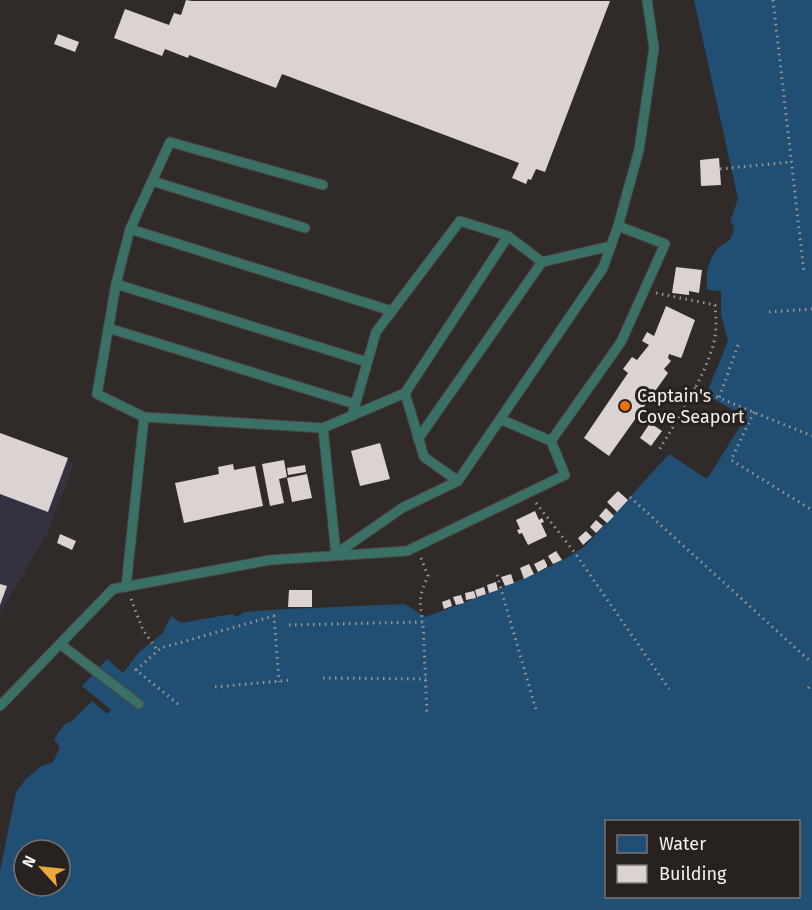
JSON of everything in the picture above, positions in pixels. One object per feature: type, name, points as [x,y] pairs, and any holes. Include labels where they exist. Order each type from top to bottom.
[{"type":"lane","points":[[335,555],[402,508],[458,481],[603,268],[618,226],[639,150],[654,48],[647,0]]},
{"type":"lane","points":[[323,186],[170,142],[130,229],[116,284],[97,394],[144,417],[323,428],[405,393],[508,236]]},
{"type":"lane","points":[[152,181],[305,228]]},
{"type":"lane","points":[[352,416],[376,332],[460,221],[508,236],[542,262]]},
{"type":"lane","points":[[551,441],[621,342],[664,244],[618,226]]},
{"type":"lane","points":[[130,229],[392,311]]},
{"type":"lane","points":[[418,439],[542,262],[611,246]]},
{"type":"lane","points":[[116,284],[368,362]]},
{"type":"lane","points":[[108,328],[355,404]]},
{"type":"lane","points":[[405,393],[424,457],[458,481]]},
{"type":"lane","points":[[126,586],[144,417]]},
{"type":"lane","points":[[0,706],[113,589],[270,560],[407,551],[565,476],[551,441],[500,419]]},
{"type":"lane","points":[[323,428],[335,555]]},
{"type":"lane","points":[[60,644],[139,704]]},
{"type":"path","points":[[773,0],[804,273]]},
{"type":"path","points":[[720,169],[791,162]]},
{"type":"path","points":[[644,291],[716,305],[717,323],[714,342],[703,370],[659,450]]},
{"type":"path","points":[[769,312],[812,309]]},
{"type":"path","points":[[719,398],[738,345]]},
{"type":"path","points":[[694,387],[812,436]]},
{"type":"path","points":[[754,412],[731,460],[812,510]]},
{"type":"path","points":[[529,493],[575,553],[669,689]]},
{"type":"path","points":[[630,497],[812,663]]},
{"type":"path","points":[[416,547],[428,576],[420,594],[427,714]]},
{"type":"path","points":[[497,575],[536,710]]},
{"type":"path","points":[[126,586],[143,630],[158,651]]},
{"type":"path","points":[[178,704],[136,670],[161,648],[274,616],[279,682]]},
{"type":"path","points":[[289,625],[423,622]]},
{"type":"path","points":[[322,678],[426,679]]},
{"type":"path","points":[[215,687],[292,680]]},
{"type":"path","points":[[808,688],[812,684]]},
{"type":"shaded area","points":[[0,436],[74,463],[47,534],[0,613]]},
{"type":"water","points":[[694,0],[812,0],[812,910],[0,910],[0,871],[16,792],[40,767],[53,762],[60,747],[54,739],[64,725],[73,720],[92,701],[107,714],[111,710],[82,686],[107,659],[123,673],[139,652],[162,634],[171,616],[181,623],[232,614],[237,617],[244,612],[405,604],[425,617],[525,578],[556,564],[585,546],[669,454],[707,479],[746,417],[706,395],[728,341],[721,315],[721,291],[707,290],[708,271],[715,252],[729,240],[734,226],[730,222],[738,199]]},
{"type":"building","points":[[186,0],[610,1],[545,172],[536,169],[531,180],[528,179],[526,184],[512,178],[519,163],[282,74],[276,88],[189,55],[188,58],[165,49],[162,56],[114,38],[125,9],[169,25],[174,13],[181,15]]},
{"type":"building","points":[[58,34],[79,42],[75,52],[54,44]]},
{"type":"building","points":[[719,158],[721,185],[701,186],[700,160]]},
{"type":"building","points":[[676,267],[702,270],[699,293],[689,291],[689,295],[672,293]]},
{"type":"building","name":"Captain's Cove Seaport","points":[[666,306],[695,320],[682,356],[681,358],[669,354],[668,358],[671,361],[664,369],[668,373],[609,456],[584,438],[628,373],[623,369],[632,357],[637,360],[649,345],[642,341],[647,332],[654,336]]},
{"type":"building","points":[[650,423],[662,431],[651,446],[640,438]]},
{"type":"building","points":[[0,433],[68,458],[48,512],[0,494]]},
{"type":"building","points":[[380,443],[390,479],[360,486],[351,451]]},
{"type":"building","points":[[284,460],[287,477],[279,479],[284,503],[270,506],[262,464]]},
{"type":"building","points":[[233,464],[234,470],[255,466],[263,506],[184,523],[175,483],[219,474],[218,467]]},
{"type":"building","points":[[305,465],[306,472],[288,475],[287,468]]},
{"type":"building","points":[[307,474],[312,498],[292,502],[287,478]]},
{"type":"building","points":[[618,491],[628,500],[617,512],[607,502]]},
{"type":"building","points":[[606,508],[614,516],[607,523],[599,516]]},
{"type":"building","points":[[535,511],[539,520],[542,518],[544,522],[541,523],[547,536],[528,545],[522,533],[519,534],[517,530],[520,529],[516,520]]},
{"type":"building","points":[[596,520],[603,526],[596,533],[590,527]]},
{"type":"building","points":[[586,531],[592,537],[583,545],[578,538]]},
{"type":"building","points":[[60,534],[76,541],[72,550],[57,543]]},
{"type":"building","points":[[556,551],[562,560],[553,564],[548,556]]},
{"type":"building","points":[[544,559],[547,567],[538,572],[534,564]]},
{"type":"building","points":[[529,564],[534,574],[524,579],[520,568]]},
{"type":"building","points":[[511,574],[514,583],[505,586],[501,577]]},
{"type":"building","points":[[496,582],[498,590],[489,593],[487,585]]},
{"type":"building","points":[[0,584],[7,586],[0,605]]},
{"type":"building","points":[[484,587],[486,594],[477,597],[475,590]]},
{"type":"building","points":[[289,590],[312,590],[312,607],[288,607]]},
{"type":"building","points":[[474,591],[476,598],[466,600],[465,593]]},
{"type":"building","points":[[461,595],[464,603],[456,605],[453,597]]},
{"type":"building","points":[[450,599],[452,606],[444,609],[442,602]]},
{"type":"place","name":"Captain's Cove Seaport","points":[[625,406]]}]
